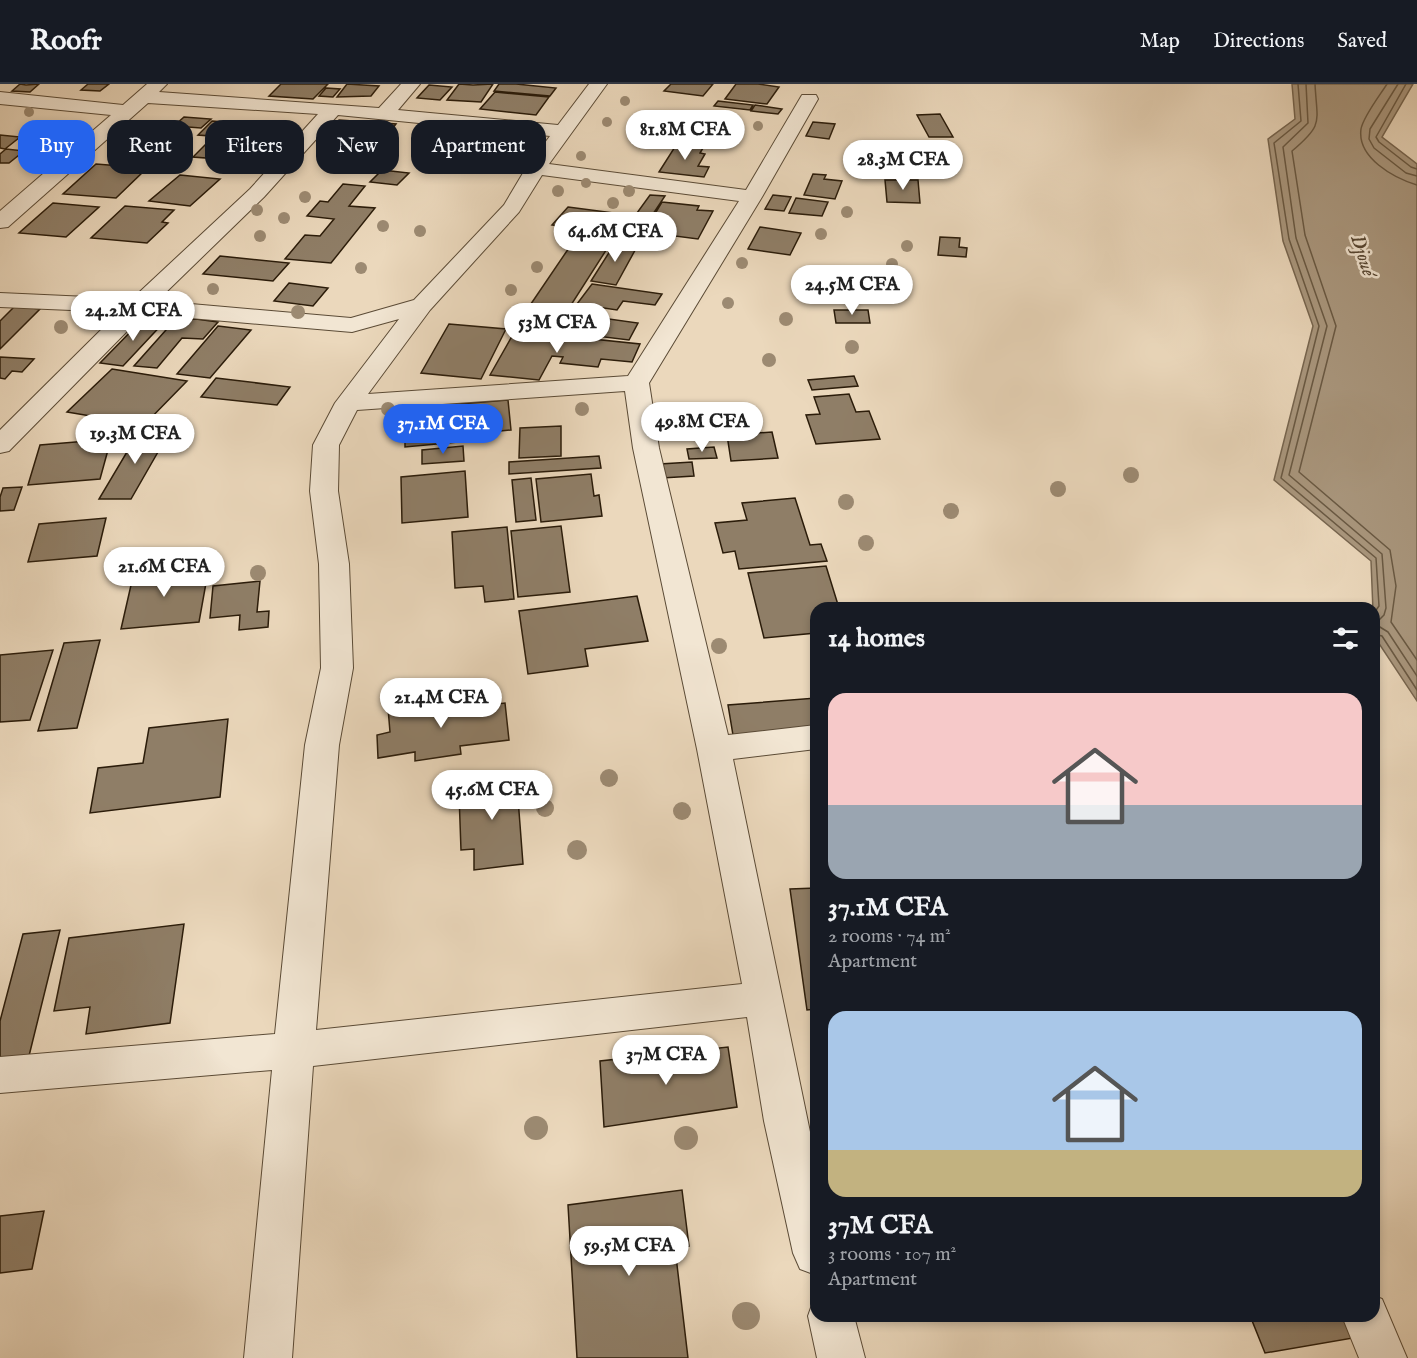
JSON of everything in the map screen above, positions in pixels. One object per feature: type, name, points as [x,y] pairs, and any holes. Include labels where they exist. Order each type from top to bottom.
[{"type":"street","points":[[385,113],[411,84]]},
{"type":"street","points":[[546,154],[598,84]]},
{"type":"street","points":[[0,222],[151,90],[563,131]]},
{"type":"street","points":[[0,98],[125,111]]},
{"type":"street","points":[[809,99],[752,197],[636,383],[646,448],[714,749],[764,998],[785,1121],[810,1227]]},
{"type":"street","points":[[0,445],[138,306],[257,193],[333,109]]},
{"type":"street","points":[[546,169],[752,197]]},
{"type":"street","points":[[268,1358],[322,746],[337,669],[334,564],[324,490],[326,446],[348,403],[422,304],[512,208],[532,174]]},
{"type":"street","points":[[0,300],[138,306],[352,325],[422,304]]},
{"type":"street","points":[[352,325],[387,353]]},
{"type":"street","points":[[348,403],[636,383]]},
{"type":"street","points":[[714,749],[810,738]]},
{"type":"street","points":[[0,1075],[294,1050],[764,998]]},
{"type":"street","points":[[832,1322],[841,1358]]},
{"type":"street","points":[[1368,1322],[1383,1358]]},
{"type":"water","name":"Djoué","points":[[1292,84],[1413,84],[1382,137],[1417,164],[1417,701],[1380,645],[1380,602],[1373,602],[1371,561],[1274,480],[1313,326],[1283,241],[1268,139],[1295,119]]},
{"type":"building","points":[[20,84],[39,84],[30,92],[12,91]]},
{"type":"building","points":[[88,84],[109,84],[100,91],[81,90]]},
{"type":"building","points":[[281,84],[328,84],[313,99],[269,96]]},
{"type":"building","points":[[347,84],[379,86],[371,96],[337,97]]},
{"type":"building","points":[[459,84],[493,84],[481,102],[447,100]]},
{"type":"building","points":[[499,84],[556,88],[550,96],[494,91]]},
{"type":"building","points":[[671,84],[713,84],[703,96],[664,91]]},
{"type":"building","points":[[736,84],[779,87],[767,104],[725,99]]},
{"type":"building","points":[[429,85],[452,87],[440,100],[417,98]]},
{"type":"building","points":[[326,88],[340,89],[333,97],[319,96]]},
{"type":"building","points":[[495,92],[549,97],[536,115],[480,109]]},
{"type":"building","points":[[718,101],[753,105],[750,110],[714,106]]},
{"type":"building","points":[[755,105],[782,109],[778,114],[751,111]]},
{"type":"building","points":[[662,114],[694,117],[684,135],[651,132]]},
{"type":"building","points":[[940,114],[953,137],[929,137],[917,115]]},
{"type":"building","points":[[184,117],[211,119],[205,120],[205,124],[201,128],[193,127],[193,120],[181,120]]},
{"type":"building","points":[[813,122],[835,124],[829,139],[806,136]]},
{"type":"building","points":[[205,128],[205,136],[198,135]]},
{"type":"building","points":[[0,135],[18,137],[5,149],[0,148]]},
{"type":"building","points":[[678,142],[703,148],[700,153],[705,154],[698,166],[709,167],[704,177],[659,172]]},
{"type":"building","points":[[205,145],[205,158],[193,157]]},
{"type":"building","points":[[6,149],[18,150],[18,156],[9,163],[0,163],[0,154]]},
{"type":"building","points":[[95,165],[107,165],[107,174],[141,174],[116,198],[63,194],[85,174],[95,174]]},
{"type":"building","points":[[409,173],[397,185],[370,182],[378,174]]},
{"type":"building","points":[[813,174],[826,175],[824,179],[842,181],[835,199],[804,195]]},
{"type":"building","points":[[180,175],[220,179],[190,206],[149,201]]},
{"type":"building","points":[[885,180],[918,180],[920,203],[887,202]]},
{"type":"building","points":[[343,184],[365,186],[349,206],[375,208],[331,263],[285,259],[305,235],[320,236],[334,219],[307,216],[320,201],[328,202]]},
{"type":"building","points":[[650,195],[665,196],[637,238],[621,235]]},
{"type":"building","points":[[773,195],[791,197],[784,211],[765,209]]},
{"type":"building","points":[[796,198],[828,202],[822,216],[789,213]]},
{"type":"building","points":[[662,202],[699,206],[697,210],[713,211],[698,239],[644,232]]},
{"type":"building","points":[[53,203],[99,207],[66,237],[19,233]]},
{"type":"building","points":[[125,206],[174,210],[162,222],[168,223],[147,243],[91,238]]},
{"type":"building","points":[[568,207],[622,214],[616,223],[622,224],[611,239],[589,236],[592,231],[552,225]]},
{"type":"building","points":[[760,227],[801,233],[790,255],[748,249]]},
{"type":"building","points":[[940,237],[960,238],[959,247],[967,248],[966,257],[938,255]]},
{"type":"building","points":[[575,239],[610,244],[557,327],[518,323]]},
{"type":"building","points":[[617,240],[639,243],[616,285],[591,281]]},
{"type":"building","points":[[220,256],[289,263],[273,281],[203,274]]},
{"type":"building","points":[[289,283],[328,288],[313,306],[274,301]]},
{"type":"building","points":[[592,284],[662,294],[655,305],[623,301],[617,310],[577,304]]},
{"type":"building","points":[[15,306],[40,309],[0,349],[0,321]]},
{"type":"building","points":[[834,310],[868,310],[870,323],[836,323]]},
{"type":"building","points":[[573,314],[638,323],[629,340],[563,332]]},
{"type":"building","points":[[144,318],[166,320],[123,366],[100,363]]},
{"type":"building","points":[[196,319],[218,322],[203,339],[182,338],[157,368],[134,366],[174,321]]},
{"type":"building","points":[[449,324],[506,329],[481,379],[421,373]]},
{"type":"building","points":[[218,326],[251,330],[210,378],[177,374]]},
{"type":"building","points":[[515,331],[640,344],[632,362],[601,359],[598,367],[560,363],[563,357],[552,356],[539,380],[490,375]]},
{"type":"building","points":[[0,357],[34,359],[22,372],[12,371],[5,379],[0,378]]},
{"type":"building","points":[[112,369],[187,381],[144,425],[67,412]]},
{"type":"building","points":[[854,376],[858,386],[812,390],[808,380]]},
{"type":"building","points":[[216,378],[290,387],[277,405],[201,397]]},
{"type":"building","points":[[849,394],[856,412],[869,411],[880,439],[816,444],[806,415],[820,414],[814,397]]},
{"type":"building","points":[[508,400],[511,430],[490,432],[490,439],[405,447],[405,422],[441,419],[441,414],[448,414],[447,405]]},
{"type":"building","points":[[561,426],[561,456],[519,458],[520,428]]},
{"type":"building","points":[[140,430],[170,431],[131,499],[99,499]]},
{"type":"building","points":[[772,432],[778,458],[731,461],[727,435]]},
{"type":"building","points":[[111,439],[100,479],[28,485],[40,445]]},
{"type":"building","points":[[463,446],[464,461],[422,464],[422,450]]},
{"type":"building","points":[[714,447],[717,458],[689,459],[687,449]]},
{"type":"building","points":[[599,456],[601,468],[509,474],[509,462]]},
{"type":"building","points":[[692,462],[694,476],[662,478],[660,464]]},
{"type":"building","points":[[465,471],[468,517],[402,523],[401,477]]},
{"type":"building","points":[[591,474],[594,496],[599,495],[602,516],[541,522],[536,479]]},
{"type":"building","points":[[531,478],[536,520],[516,522],[512,480]]},
{"type":"building","points":[[22,487],[14,510],[0,511],[0,497],[3,488]]},
{"type":"building","points":[[795,498],[810,545],[821,544],[827,561],[739,569],[735,551],[723,553],[715,523],[747,520],[742,503]]},
{"type":"building","points":[[106,518],[97,556],[28,562],[39,524]]},
{"type":"building","points":[[561,526],[570,592],[518,597],[511,531]]},
{"type":"building","points":[[507,527],[514,599],[485,602],[483,586],[455,588],[452,532]]},
{"type":"building","points":[[199,566],[196,584],[206,583],[199,622],[121,629],[134,572]]},
{"type":"building","points":[[826,566],[837,602],[810,602],[810,634],[764,638],[748,573]]},
{"type":"building","points":[[260,581],[257,612],[269,611],[268,627],[239,630],[240,615],[210,618],[213,586]]},
{"type":"building","points":[[637,596],[648,641],[585,649],[588,666],[528,674],[519,611]]},
{"type":"building","points":[[100,640],[77,728],[38,731],[64,643]]},
{"type":"building","points":[[53,650],[30,720],[0,722],[0,655]]},
{"type":"building","points":[[810,698],[810,729],[733,735],[728,705]]},
{"type":"building","points":[[453,700],[454,709],[505,703],[509,740],[460,746],[461,754],[415,761],[415,752],[378,758],[377,735],[390,732],[388,708]]},
{"type":"building","points":[[228,719],[220,797],[90,813],[98,768],[143,763],[149,728]]},
{"type":"building","points":[[516,772],[523,864],[474,870],[474,849],[461,850],[459,794],[472,793],[471,777]]},
{"type":"building","points":[[810,888],[810,1010],[807,1010],[790,889]]},
{"type":"building","points":[[184,924],[170,1023],[86,1034],[90,1007],[54,1011],[69,938]]},
{"type":"building","points":[[60,930],[28,1060],[0,1063],[0,1021],[23,934]]},
{"type":"building","points":[[728,1047],[737,1107],[604,1127],[600,1061]]},
{"type":"building","points":[[682,1190],[689,1246],[675,1248],[688,1358],[577,1358],[568,1205]]},
{"type":"building","points":[[44,1211],[32,1269],[0,1273],[0,1216]]},
{"type":"building","points":[[1253,1322],[1346,1322],[1353,1338],[1265,1353]]}]
